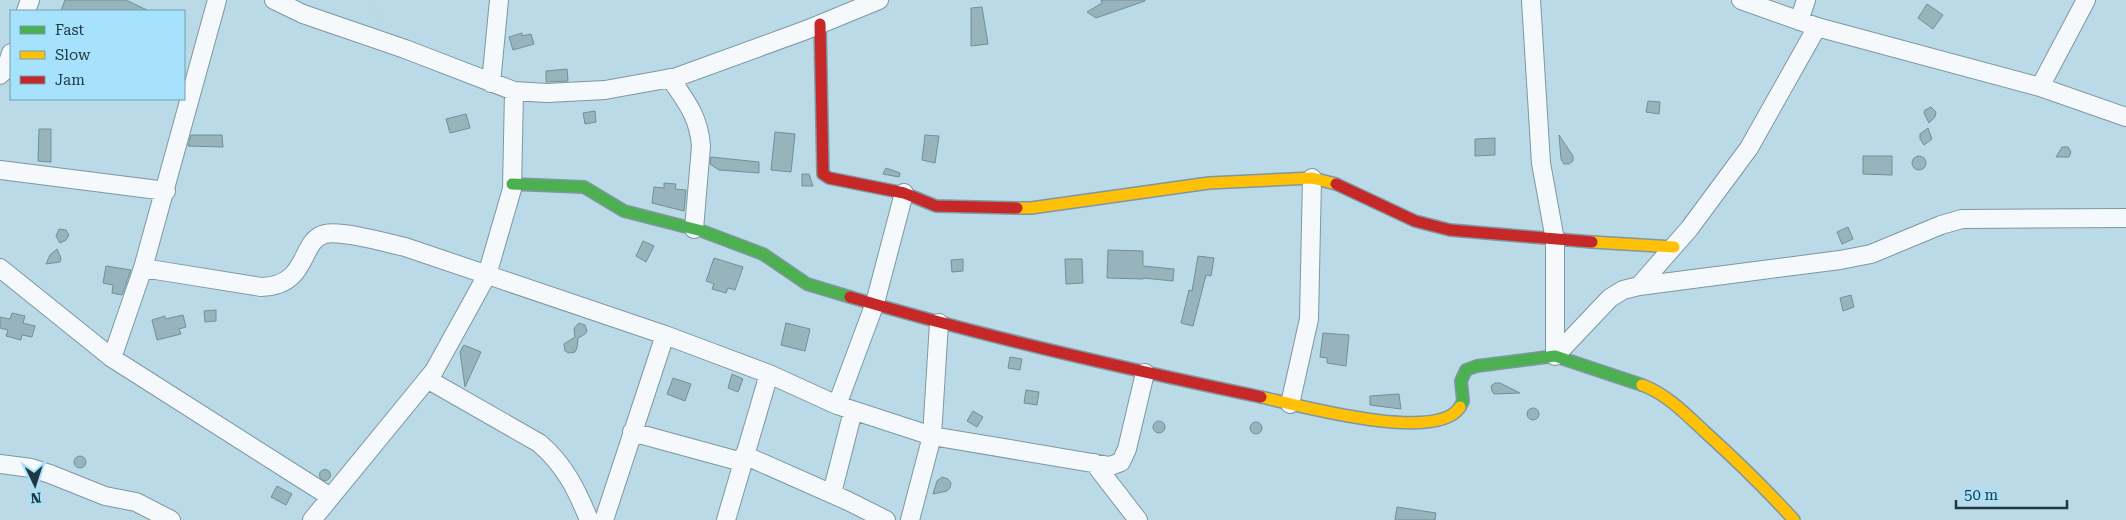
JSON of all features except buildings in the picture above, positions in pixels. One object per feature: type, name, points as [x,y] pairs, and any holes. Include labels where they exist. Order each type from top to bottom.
[{"type":"street","points":[[112,358],[143,268],[166,191],[217,0]]},
{"type":"street","points":[[274,0],[303,14],[381,40],[514,91],[547,93],[605,90],[670,78],[820,24],[879,0]]},
{"type":"street","points":[[491,83],[499,0]]},
{"type":"street","points":[[1531,0],[1541,163],[1555,240],[1555,356]]},
{"type":"street","points":[[1742,0],[1817,27],[2040,87],[2126,117]]},
{"type":"street","points":[[1799,21],[1806,0]]},
{"type":"street","points":[[2040,87],[2086,0]]},
{"type":"street","points":[[820,24],[823,174],[830,178],[904,193],[936,206],[1031,208],[1209,183],[1312,178],[1335,184],[1415,221],[1450,230],[1555,240],[1674,247]]},
{"type":"street","points":[[1639,286],[1674,247],[1749,148],[1817,27]]},
{"type":"street","points":[[0,75],[6,69],[10,56]]},
{"type":"street","points":[[670,78],[698,120],[700,132],[701,146],[694,229]]},
{"type":"street","points":[[312,520],[434,371],[487,275],[512,184],[514,91]]},
{"type":"street","points":[[0,170],[166,191]]},
{"type":"street","points":[[1290,404],[1309,319],[1312,178]]},
{"type":"street","points":[[512,184],[584,187],[624,211],[694,229],[763,254],[807,284],[939,323],[1145,373],[1376,421],[1412,424],[1443,418],[1457,411],[1463,401],[1461,381],[1466,370],[1477,366],[1555,356],[1645,386],[1670,402],[1757,479],[1794,520]]},
{"type":"street","points":[[832,493],[845,408],[904,193]]},
{"type":"street","points":[[2106,218],[2126,207]]},
{"type":"street","points":[[1555,356],[1610,298],[1623,290],[1639,286],[1840,260],[1871,254],[1940,225],[1962,220],[2126,218]]},
{"type":"street","points":[[143,268],[270,287],[279,285],[295,274],[315,239],[324,234],[336,234],[405,247],[665,335],[769,374],[845,408],[932,436],[1110,466],[1121,462],[1127,449],[1145,373]]},
{"type":"street","points":[[0,268],[112,358],[330,496]]},
{"type":"street","points":[[910,520],[932,436],[939,323]]},
{"type":"street","points":[[604,520],[665,335]]},
{"type":"street","points":[[726,520],[769,374]]},
{"type":"street","points":[[427,379],[539,443],[552,454],[566,472],[577,491],[589,520]]},
{"type":"street","points":[[632,432],[743,458],[832,493],[886,520]]},
{"type":"street","points":[[1094,463],[1138,520]]},
{"type":"street","points":[[0,464],[31,468],[110,497],[136,502],[171,520]]},
{"type":"path","points":[[374,0],[381,40]]},
{"type":"traffic: fast","points":[[512,184],[584,187],[624,211],[702,231],[763,254],[807,284],[850,297]]},
{"type":"traffic: fast","points":[[1460,407],[1463,401],[1461,381],[1466,370],[1477,366],[1555,356],[1642,385]]},
{"type":"traffic: slow","points":[[1017,208],[1031,208],[1209,183],[1312,178],[1336,184]]},
{"type":"traffic: slow","points":[[1592,242],[1674,247]]},
{"type":"traffic: slow","points":[[1642,385],[1659,393],[1683,411],[1750,474],[1794,520]]},
{"type":"traffic: slow","points":[[1261,397],[1365,419],[1396,422],[1424,422],[1446,418],[1460,407]]},
{"type":"traffic: jam","points":[[820,24],[823,174],[829,178],[904,193],[936,206],[1017,208]]},
{"type":"traffic: jam","points":[[1336,184],[1415,221],[1450,230],[1592,242]]},
{"type":"traffic: jam","points":[[850,297],[1054,351],[1261,397]]}]
